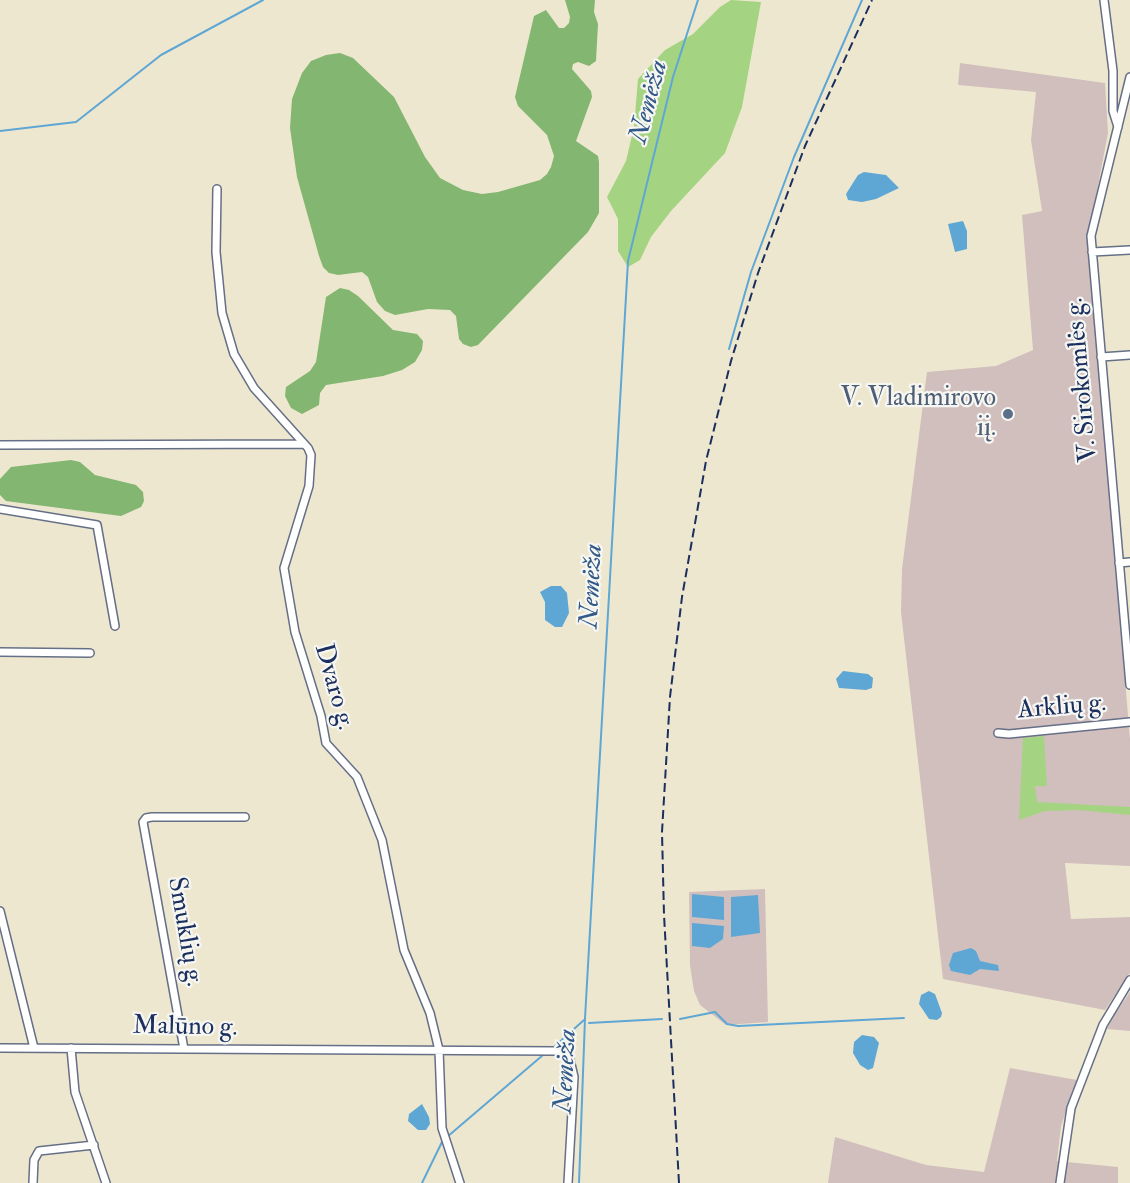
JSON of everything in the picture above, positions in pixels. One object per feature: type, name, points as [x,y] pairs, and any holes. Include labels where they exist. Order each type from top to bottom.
[{"type":"street","points":[[1104,0],[1113,71],[1113,111],[1118,127]]},
{"type":"street","name":"V. Sirokomlės g.","points":[[1130,77],[1094,219],[1092,252],[1130,685]]},
{"type":"street","name":"Dvaro g.","points":[[218,189],[215,227],[222,313],[234,354],[254,388],[308,448],[311,455],[309,486],[284,568],[295,632],[321,716],[326,743],[357,777],[382,840],[404,950],[430,1013],[439,1050],[442,1128],[460,1183]]},
{"type":"street","points":[[1092,252],[1130,250]]},
{"type":"street","points":[[1101,357],[1130,355]]},
{"type":"street","points":[[0,445],[303,444]]},
{"type":"street","points":[[0,509],[97,525],[115,626]]},
{"type":"street","points":[[1119,563],[1130,562]]},
{"type":"street","points":[[0,652],[90,652]]},
{"type":"street","name":"Arklių g.","points":[[998,733],[1009,734],[1130,722]]},
{"type":"street","name":"Smuklių g.","points":[[184,1049],[143,822],[146,818],[152,817],[245,817]]},
{"type":"street","points":[[0,911],[34,1048]]},
{"type":"street","points":[[1060,1183],[1071,1108],[1103,1025],[1130,980]]},
{"type":"street","name":"Malūno g.","points":[[0,1048],[548,1049],[565,1055],[573,1068],[568,1183]]},
{"type":"street","points":[[71,1048],[75,1092],[106,1183]]},
{"type":"street","points":[[33,1183],[34,1160],[39,1152],[94,1145]]},
{"type":"shaded area","points":[[960,63],[1105,83],[1108,133],[1088,238],[1130,739],[1130,866],[1065,863],[1071,919],[1130,917],[1130,973],[1105,1010],[943,979],[901,612],[902,569],[927,372],[996,366],[1033,350],[1022,215],[1042,211],[1031,140],[1036,92],[958,85]]},
{"type":"shaded area","points":[[765,889],[768,1022],[726,1025],[700,1005],[694,991],[690,965],[689,892]]},
{"type":"shaded area","points":[[1130,992],[1130,1031],[1107,1029],[1113,1017]]},
{"type":"shaded area","points":[[1010,1068],[1077,1080],[1061,1126],[1057,1161],[1118,1167],[1118,1183],[828,1183],[835,1137],[926,1165],[984,1172]]},
{"type":"green space","points":[[565,0],[595,0],[594,12],[598,24],[596,61],[589,66],[578,62],[573,64],[572,69],[591,91],[592,97],[576,141],[598,156],[599,162],[599,213],[588,232],[478,345],[471,347],[463,344],[459,339],[456,316],[450,310],[428,309],[395,315],[385,311],[377,302],[368,277],[362,272],[338,275],[329,273],[323,267],[319,256],[297,177],[290,128],[292,99],[302,73],[311,61],[340,53],[353,58],[394,97],[425,157],[440,178],[463,190],[482,194],[498,192],[540,180],[551,167],[554,156],[547,135],[518,106],[515,97],[534,16],[546,10],[559,28],[564,28],[569,23],[570,17]]},
{"type":"green space","points":[[731,0],[761,2],[742,107],[725,153],[671,211],[651,237],[640,260],[628,267],[618,251],[618,219],[607,197],[626,161],[634,127],[638,79],[665,50],[693,34],[720,7]]},
{"type":"green space","points":[[340,288],[349,290],[358,296],[393,330],[417,334],[423,341],[422,350],[415,362],[402,370],[383,376],[326,385],[320,393],[319,405],[302,414],[291,408],[285,396],[286,387],[310,371],[316,362],[326,297]]},
{"type":"green space","points":[[71,460],[80,462],[95,475],[136,485],[143,492],[144,501],[141,507],[121,516],[6,501],[0,495],[0,479],[11,467]]},
{"type":"green space","points":[[1044,736],[1047,786],[1035,786],[1037,802],[1130,807],[1130,815],[1079,810],[1045,811],[1019,820],[1023,738]]},
{"type":"water","points":[[864,172],[886,175],[899,188],[876,199],[862,202],[848,200],[846,194],[858,175]]},
{"type":"water","points":[[963,221],[967,231],[967,249],[955,252],[948,224]]},
{"type":"water","points":[[551,586],[561,586],[567,593],[569,613],[562,627],[555,627],[545,620],[545,602],[540,592]]},
{"type":"water","points":[[843,671],[868,674],[873,678],[872,688],[866,690],[839,688],[836,679]]},
{"type":"water","points":[[692,894],[724,897],[724,920],[692,917]]},
{"type":"water","points":[[758,895],[760,933],[731,937],[731,897]]},
{"type":"water","points":[[692,923],[724,926],[723,939],[710,948],[692,946]]},
{"type":"water","points":[[971,948],[976,951],[980,961],[998,965],[999,971],[980,969],[970,975],[951,971],[949,965],[953,953]]},
{"type":"water","points":[[929,991],[935,994],[942,1013],[937,1020],[929,1019],[919,1004],[921,995]]},
{"type":"water","points":[[862,1035],[874,1037],[879,1043],[873,1068],[868,1070],[860,1065],[853,1053],[854,1042]]},
{"type":"water","points":[[422,1104],[430,1124],[426,1130],[418,1130],[408,1121],[409,1114]]},
{"type":"waterway","points":[[0,131],[76,122],[161,55],[263,0]]},
{"type":"waterway","name":"Nemėža","points":[[579,1183],[585,1018],[628,261],[673,77],[698,0]]},
{"type":"waterway","points":[[729,349],[751,272],[794,157],[862,0]]},
{"type":"waterway","points":[[680,1019],[715,1012],[727,1024],[738,1026],[904,1018]]},
{"type":"waterway","points":[[589,1023],[662,1019]]},
{"type":"waterway","points":[[555,1046],[584,1020]]},
{"type":"waterway","points":[[447,1137],[543,1055]]},
{"type":"waterway","points":[[422,1183],[442,1142]]},
{"type":"railway","points":[[679,1183],[664,915],[662,832],[670,697],[682,597],[706,461],[731,361],[758,273],[805,146],[872,0]]},
{"type":"place","name":"V. Vladimirovo iį.","points":[[1008,414]]}]
